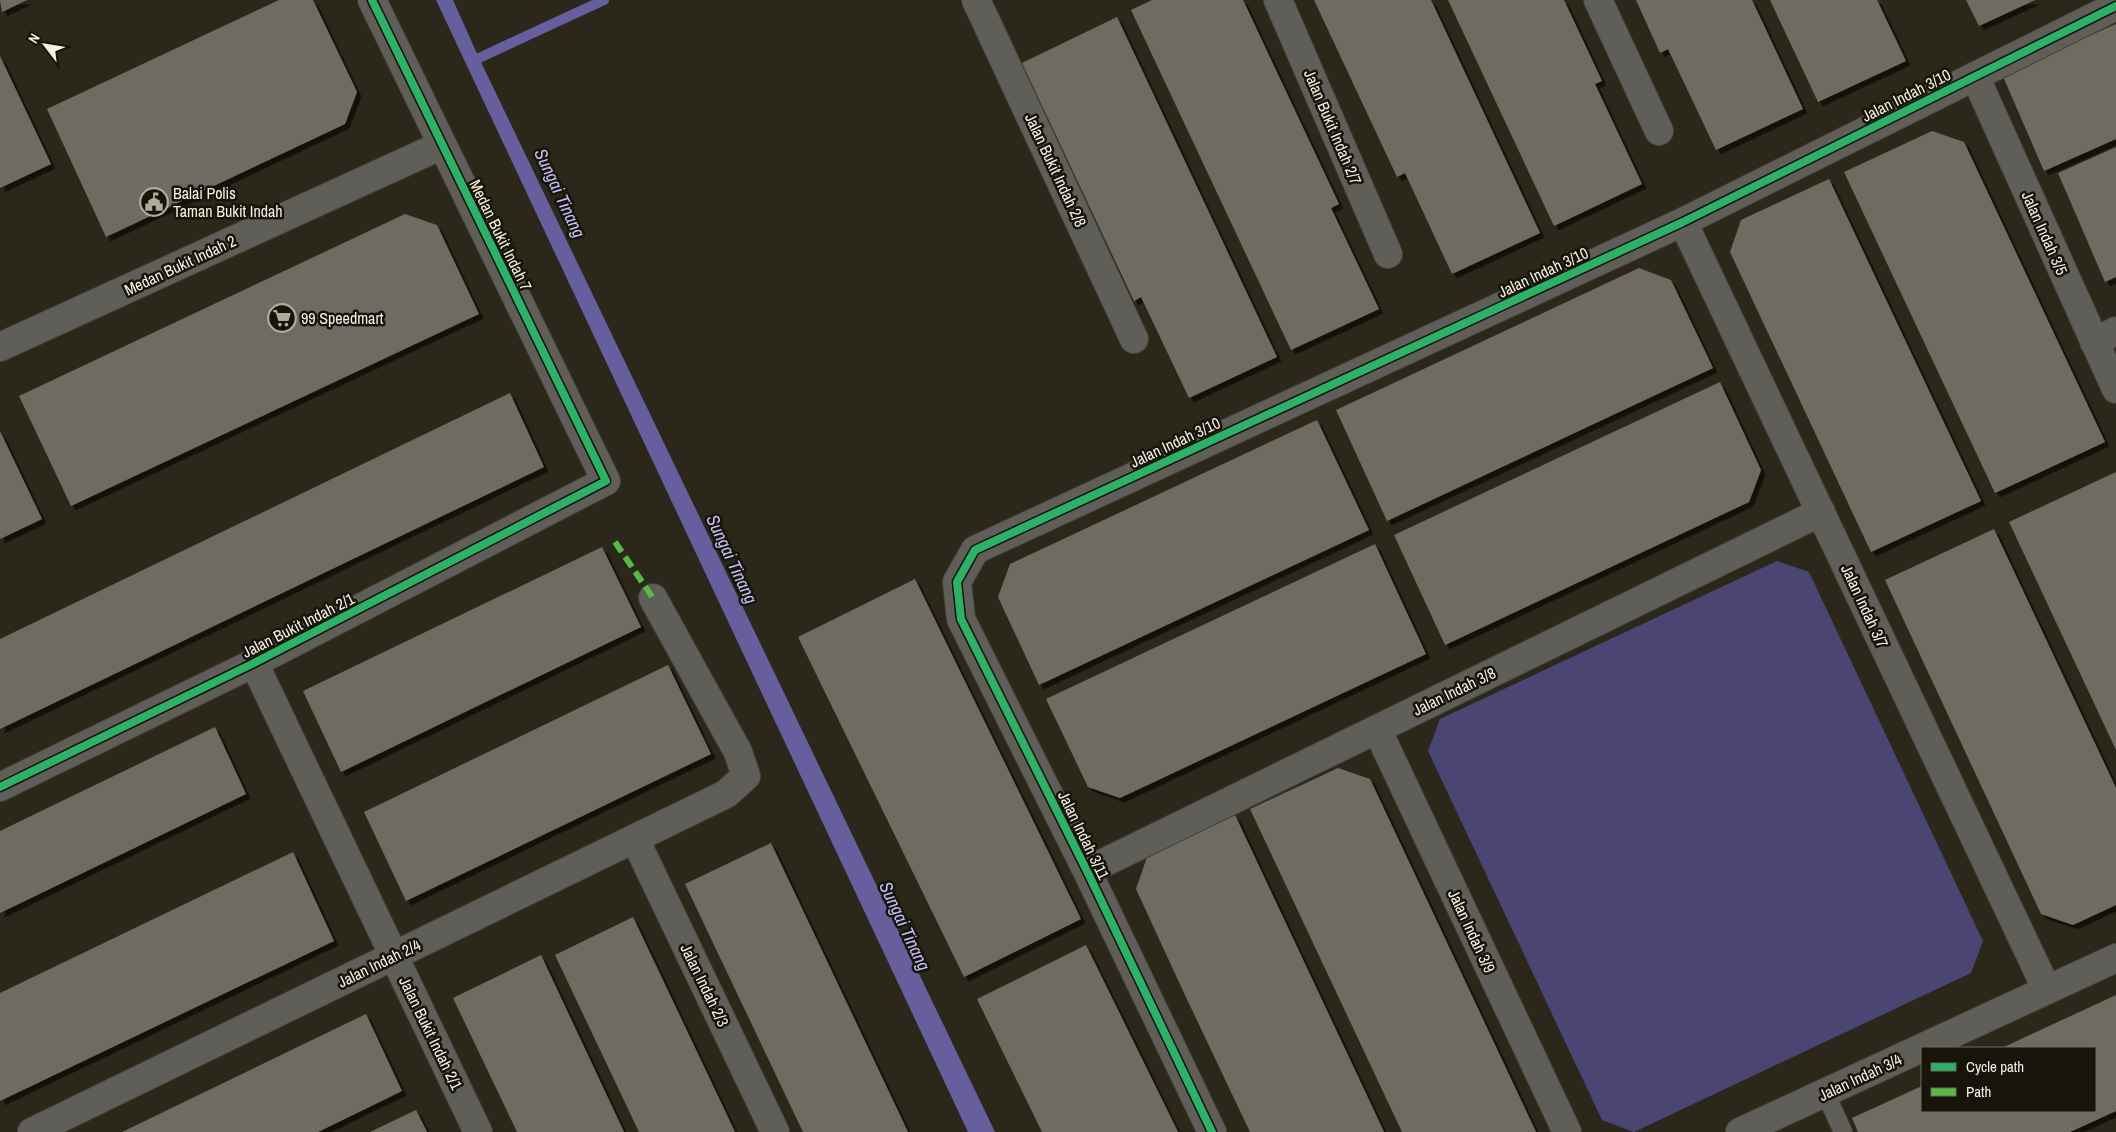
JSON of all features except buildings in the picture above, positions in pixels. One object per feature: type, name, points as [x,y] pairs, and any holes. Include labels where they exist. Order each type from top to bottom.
[{"type":"street","name":"Medan Bukit Indah 7","points":[[372,0],[606,481]]},
{"type":"street","name":"Jalan Bukit Indah 2/7","points":[[1278,0],[1388,254]]},
{"type":"street","points":[[1598,0],[1659,130]]},
{"type":"street","name":"Jalan Bukit Indah 2/8","points":[[978,1],[1134,339]]},
{"type":"street","name":"Jalan Indah 3/10","points":[[975,550],[1683,222],[2116,6]]},
{"type":"street","name":"Jalan Indah 3/5","points":[[1975,76],[2105,336],[2116,389]]},
{"type":"street","name":"Medan Bukit Indah 2","points":[[0,347],[442,145]]},
{"type":"street","name":"Jalan Indah 3/7","points":[[1683,222],[2047,990]]},
{"type":"street","name":"Jalan Bukit Indah 2/1","points":[[0,787],[254,663],[606,481]]},
{"type":"street","name":"Jalan Indah 3/8","points":[[1087,871],[1821,512]]},
{"type":"street","name":"Jalan Indah 3/11","points":[[975,550],[957,582],[961,619],[1087,871],[1212,1132]]},
{"type":"street","name":"Jalan Indah 2/4","points":[[32,1132],[726,794],[746,776],[738,752],[653,598]]},
{"type":"street","name":"Jalan Bukit Indah 2/1","points":[[254,663],[478,1132]]},
{"type":"street","name":"Jalan Indah 3/9","points":[[1377,729],[1567,1132]]},
{"type":"street","name":"Jalan Indah 2/3","points":[[635,838],[775,1132]]},
{"type":"street","name":"Jalan Indah 3/4","points":[[1924,1047],[2116,958]]},
{"type":"street","name":"Jalan Indah 3/4","points":[[1740,1132],[1921,1048]]},
{"type":"lane","points":[[1826,1092],[1843,1132]]},
{"type":"shaded area","points":[[436,0],[453,0],[479,58],[995,1132],[968,1132]]},
{"type":"shaded area","points":[[1777,561],[1809,572],[1983,941],[1971,973],[1634,1132],[1602,1120],[1428,751],[1440,719]]},
{"type":"waterway","points":[[479,58],[604,0]]},
{"type":"marked path","points":[[615,542],[653,598]]},
{"type":"cycle path","points":[[0,787],[254,663],[606,481],[372,0]]},
{"type":"cycle path","points":[[1212,1132],[1087,871],[961,619],[957,582],[975,550],[1683,222],[2116,6]]},
{"type":"place","name":"Balai Polis Taman Bukit Indah","points":[[154,202]]},
{"type":"place","name":"99 Speedmart","points":[[282,318]]},
{"type":"water label","name":"Sungai Tinang","points":[[560,193]]},
{"type":"water label","name":"Sungai Tinang","points":[[732,559]]},
{"type":"water label","name":"Sungai Tinang","points":[[905,926]]}]
